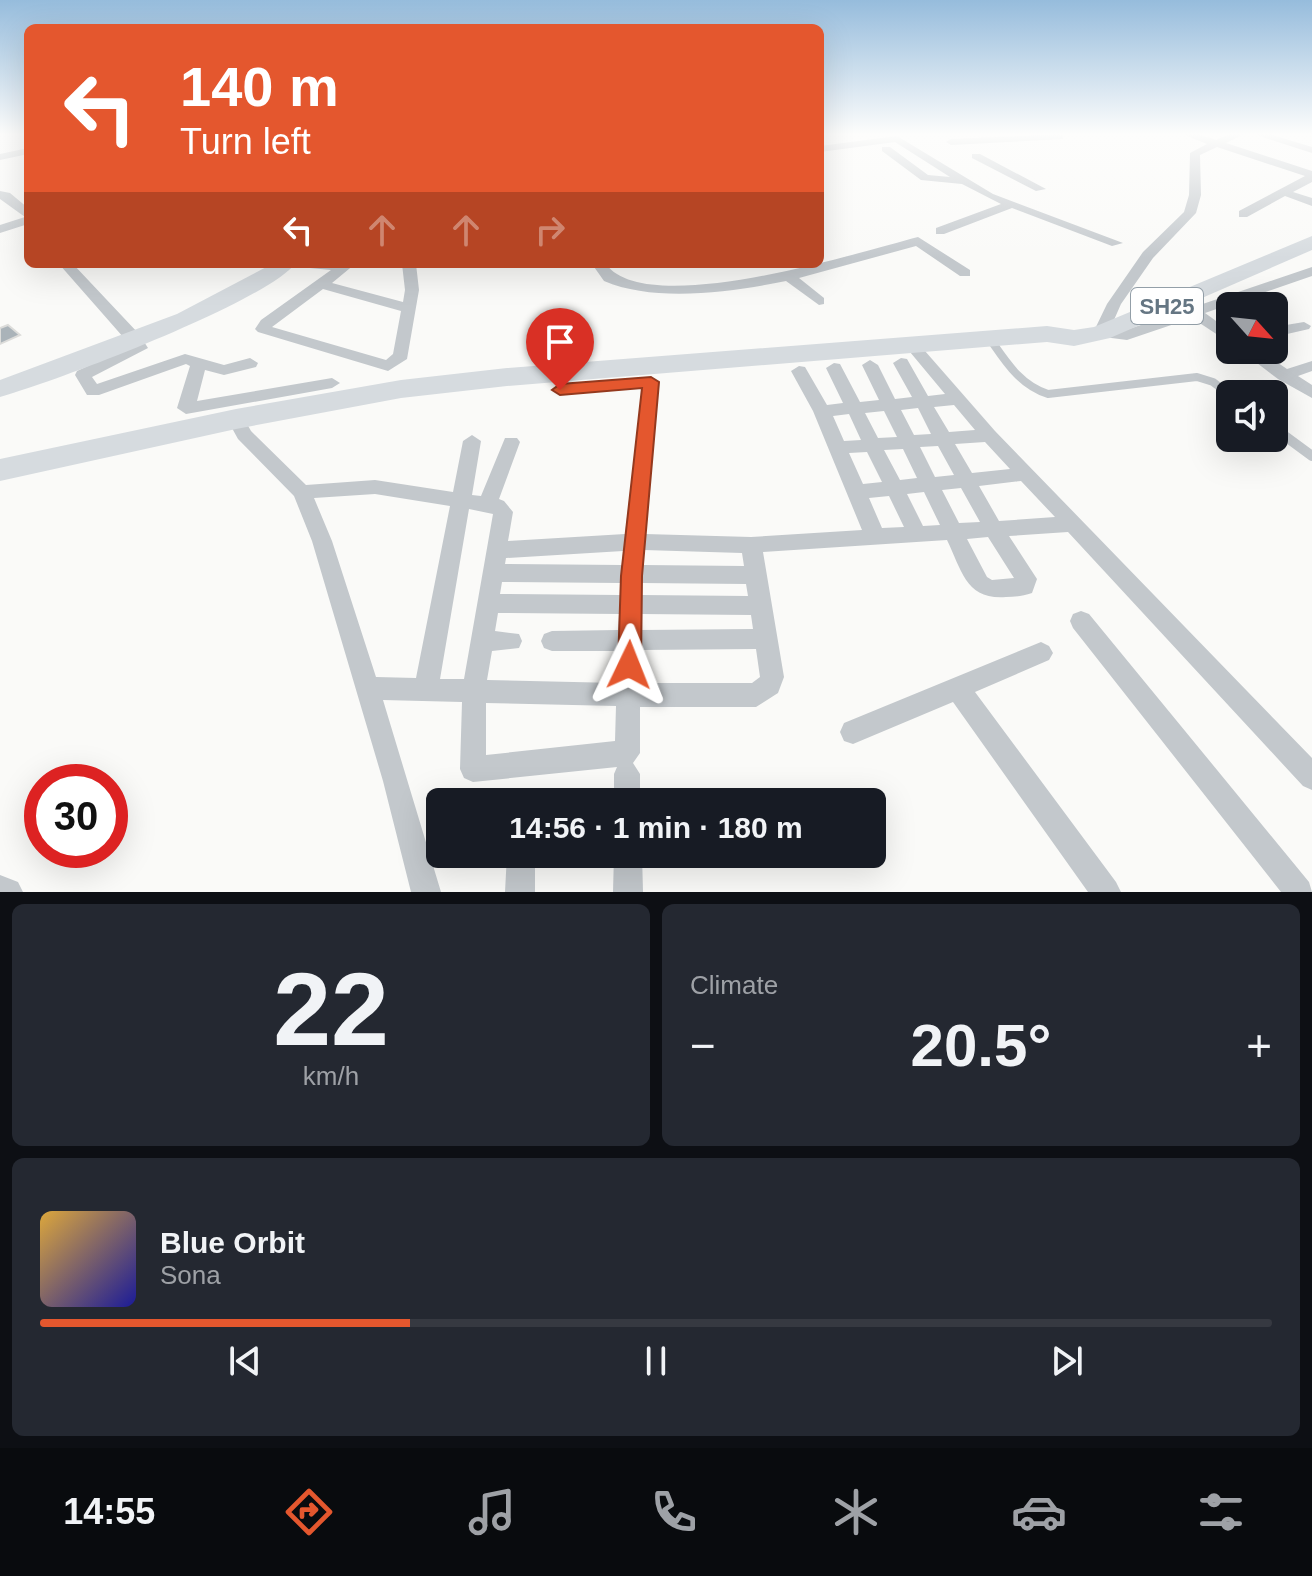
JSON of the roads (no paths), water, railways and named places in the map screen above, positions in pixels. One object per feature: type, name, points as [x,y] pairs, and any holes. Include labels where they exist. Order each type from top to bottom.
[{"type":"main road","name":"SH25","points":[[0,487],[347,397],[507,377],[913,356],[995,346],[1063,346],[1312,242]]},
{"type":"main road","name":"SH25","points":[[0,470],[240,427],[385,406],[870,365],[913,356]]},
{"type":"street","points":[[920,175],[925,178],[964,181]]},
{"type":"street","points":[[957,175],[1004,203],[1117,243]]},
{"type":"street","points":[[940,231],[1040,189],[1007,175]]},
{"type":"street","points":[[1088,335],[1148,255],[1190,213],[1195,175]]},
{"type":"street","points":[[1243,214],[1312,176]]},
{"type":"street","points":[[1283,192],[1312,202]]},
{"type":"street","points":[[0,195],[6,195],[24,216]]},
{"type":"street","points":[[0,229],[24,221]]},
{"type":"street","points":[[602,268],[609,278],[628,284],[681,288],[755,282],[791,278],[918,241],[965,273]]},
{"type":"street","points":[[70,268],[134,337],[140,348],[83,375],[93,391],[185,359],[224,370],[250,363]]},
{"type":"street","points":[[0,389],[227,297],[278,268]]},
{"type":"street","points":[[344,268],[266,323],[263,329],[388,366],[401,356],[412,290],[409,268]]},
{"type":"street","points":[[744,268],[755,282]]},
{"type":"street","points":[[1088,335],[1127,335],[1306,273]]},
{"type":"street","points":[[791,278],[819,301]]},
{"type":"street","points":[[321,284],[407,308]]},
{"type":"street","points":[[1195,313],[1216,328]]},
{"type":"street","points":[[1288,329],[1304,326]]},
{"type":"street","points":[[913,356],[1312,777]]},
{"type":"street","points":[[870,365],[887,405],[982,586],[990,589],[1024,587],[1026,579],[994,530],[922,401],[913,356]]},
{"type":"street","points":[[199,363],[186,408],[332,383]]},
{"type":"street","points":[[1268,364],[1312,393]]},
{"type":"street","points":[[1284,375],[1312,366]]},
{"type":"street","points":[[834,368],[918,535]]},
{"type":"street","points":[[799,371],[822,411],[876,538]]},
{"type":"street","points":[[302,492],[375,487],[488,502],[503,512],[474,689],[473,769],[627,753],[631,576],[651,382]]},
{"type":"street","points":[[822,411],[955,399]]},
{"type":"street","points":[[240,427],[302,492],[322,541],[426,892]]},
{"type":"street","points":[[838,448],[989,435]]},
{"type":"street","points":[[426,689],[472,441]]},
{"type":"street","points":[[488,502],[511,442]]},
{"type":"street","points":[[855,492],[1026,474]]},
{"type":"street","points":[[499,550],[635,542],[751,545],[1072,524]]},
{"type":"street","points":[[367,688],[756,695],[770,685],[772,677],[751,545]]},
{"type":"street","points":[[494,573],[756,575]]},
{"type":"street","points":[[489,603],[759,606]]},
{"type":"street","points":[[1081,621],[1299,892]]},
{"type":"street","points":[[552,641],[765,639]]},
{"type":"street","points":[[482,641],[511,641]]},
{"type":"street","points":[[853,732],[1041,653]]},
{"type":"street","points":[[958,689],[1106,892]]},
{"type":"street","points":[[627,774],[627,788]]},
{"type":"street","points":[[520,892],[521,868]]},
{"type":"street","points":[[628,868],[628,892]]},
{"type":"street","points":[[0,890],[8,892]]},
{"type":"lane","points":[[995,346],[1029,388],[1044,394],[1197,377],[1216,384]]},
{"type":"lane","points":[[1288,438],[1312,456]]}]
